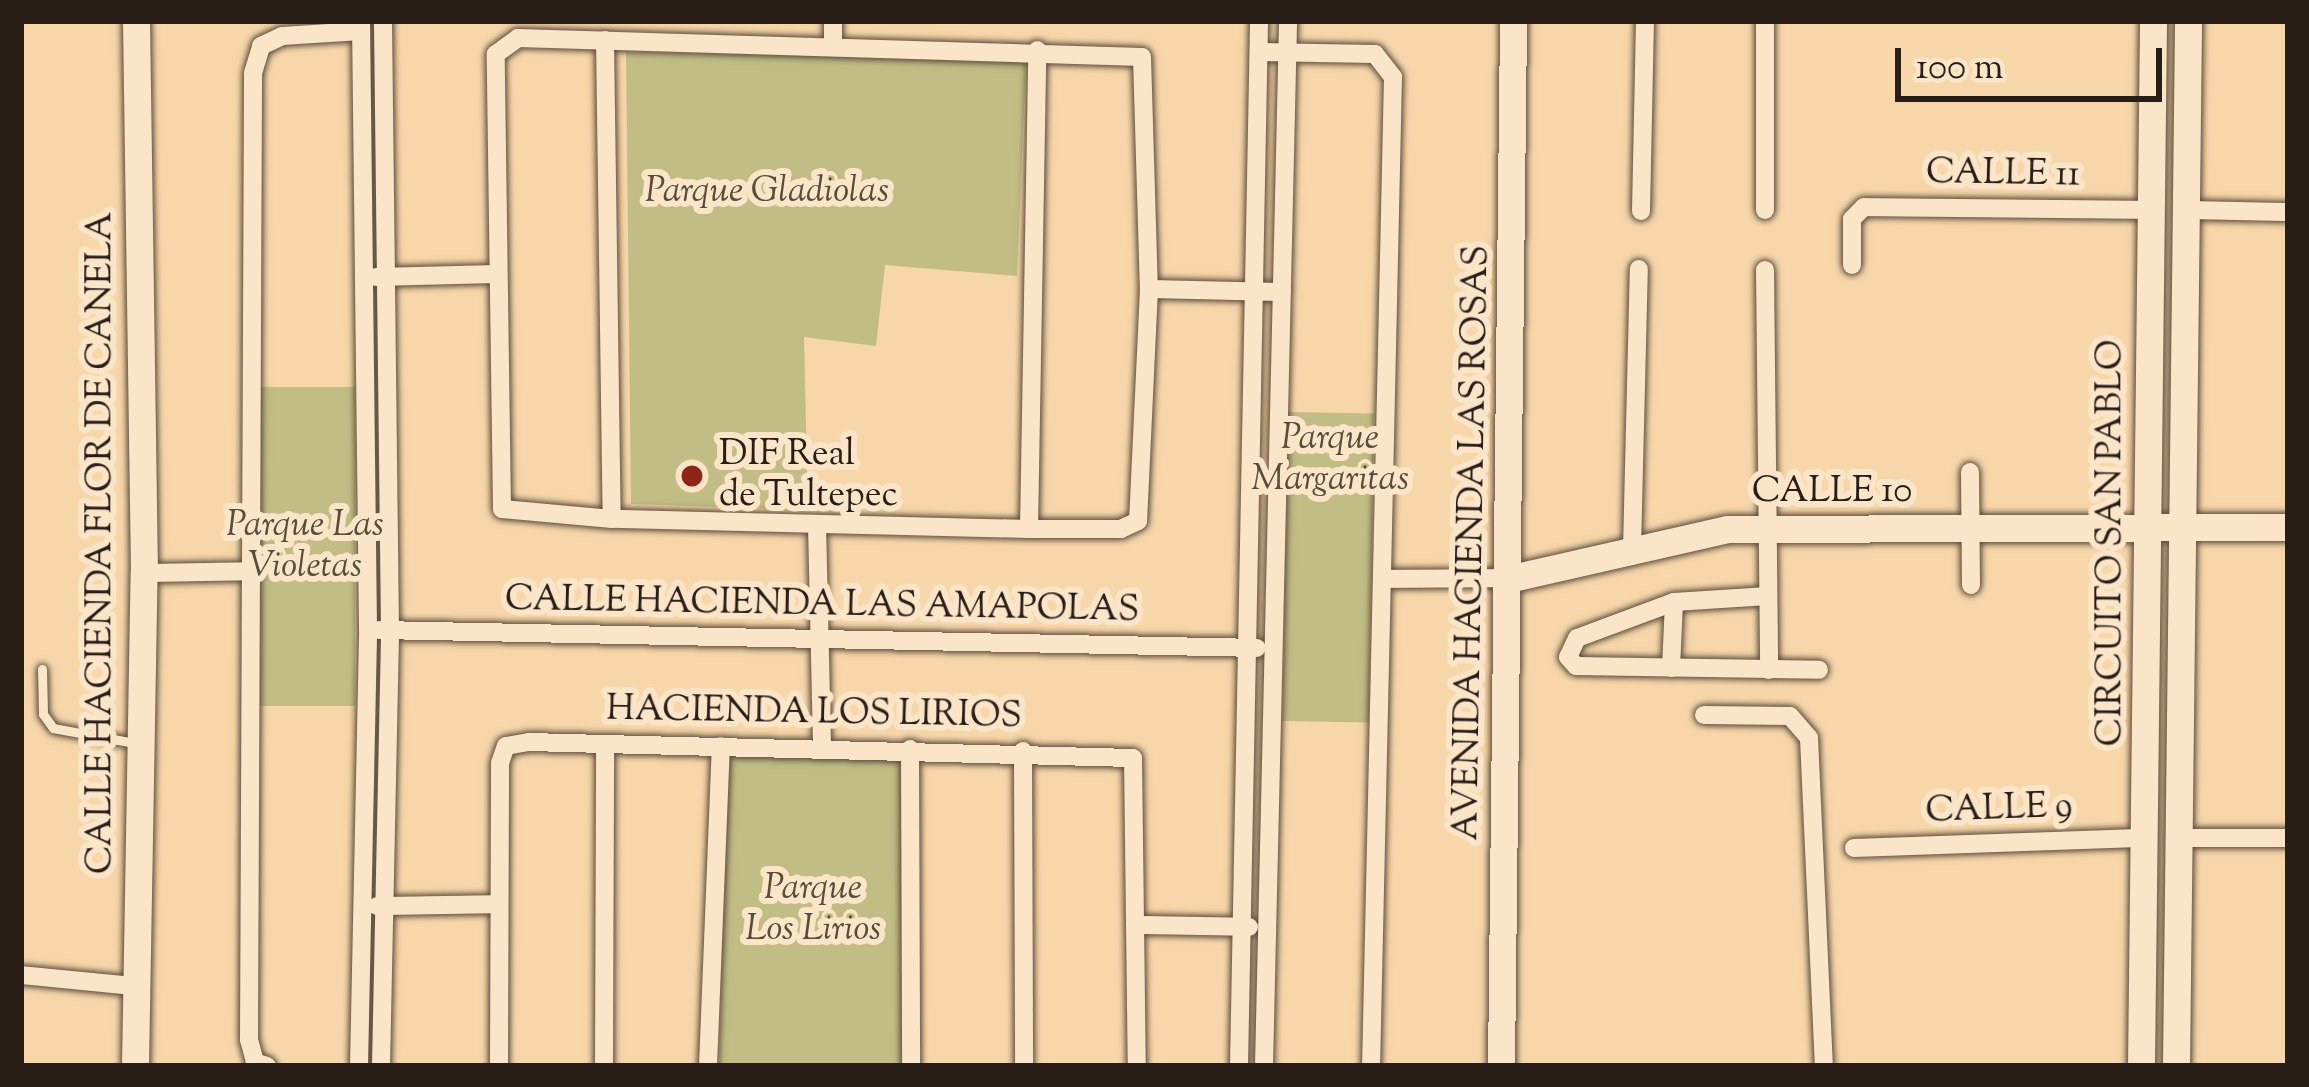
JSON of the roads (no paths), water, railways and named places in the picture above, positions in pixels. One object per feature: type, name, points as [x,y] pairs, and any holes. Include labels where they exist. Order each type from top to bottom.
[{"type":"street","name":"CALLE HACIENDA FLOR DE CANELA","points":[[135,1066],[144,573],[136,21]]},
{"type":"street","points":[[380,1066],[390,630],[382,21]]},
{"type":"street","points":[[833,21],[833,46]]},
{"type":"street","points":[[1239,1066],[1259,21]]},
{"type":"street","points":[[1264,1066],[1288,21]]},
{"type":"street","name":"AVENIDA HACIENDA LAS ROSAS","points":[[1501,1066],[1511,578],[1513,21]]},
{"type":"street","points":[[1641,211],[1646,21]]},
{"type":"street","points":[[1765,21],[1765,210]]},
{"type":"street","name":"CIRCUITO SAN PABLO","points":[[2141,1066],[2153,21]]},
{"type":"street","name":"CIRCUITO SAN PABLO","points":[[2176,1066],[2188,21]]},
{"type":"street","points":[[267,1066],[255,1062],[249,1040],[253,73],[261,46],[282,36],[361,26],[368,629],[359,1066]]},
{"type":"street","points":[[518,38],[605,40],[1037,50],[1142,57],[1149,289],[1138,520],[1121,530],[1029,529],[612,519],[502,509],[496,54],[518,38]]},
{"type":"street","points":[[605,40],[612,519]]},
{"type":"street","points":[[1029,529],[1037,50]]},
{"type":"street","points":[[1258,52],[1375,54],[1393,77],[1372,1066]]},
{"type":"street","name":"CALLE 11","points":[[1852,265],[1856,211],[2150,210]]},
{"type":"street","points":[[2186,210],[2288,212]]},
{"type":"street","points":[[1632,549],[1639,269]]},
{"type":"street","points":[[1766,270],[1769,670]]},
{"type":"street","points":[[365,278],[497,274]]},
{"type":"street","points":[[1149,289],[1282,292]]},
{"type":"street","points":[[1970,472],[1971,585]]},
{"type":"street","points":[[818,524],[822,747]]},
{"type":"street","name":"CALLE 10","points":[[1382,579],[1511,578],[1692,532],[2288,526]]},
{"type":"street","points":[[144,573],[254,571]]},
{"type":"street","points":[[1768,596],[1674,602],[1577,638],[1570,662],[1820,670]]},
{"type":"street","points":[[1671,668],[1674,602]]},
{"type":"street","name":"CALLE HACIENDA LAS AMAPOLAS","points":[[368,629],[1274,649]]},
{"type":"street","points":[[1704,715],[1790,716],[1809,738],[1823,1066]]},
{"type":"street","points":[[604,1066],[605,743]]},
{"type":"street","name":"HACIENDA LOS LIRIOS","points":[[499,1066],[498,904],[506,746],[605,743],[1023,751],[1133,758],[1139,925],[1137,1066]]},
{"type":"street","points":[[708,1066],[721,746]]},
{"type":"street","points":[[910,749],[911,1066]]},
{"type":"street","points":[[1023,751],[1024,1066]]},
{"type":"street","name":"CALLE 9","points":[[1854,848],[2146,838]]},
{"type":"street","points":[[2179,838],[2288,838]]},
{"type":"street","points":[[363,906],[498,904]]},
{"type":"street","points":[[1139,925],[1268,928]]},
{"type":"street","points":[[21,975],[134,986]]},
{"type":"lane","points":[[42,669],[43,714],[53,728],[140,744]]},
{"type":"place","name":"DIF Real de Tultepec","points":[[692,476]]},
{"type":"park label","name":"Parque Gladiolas","points":[[767,193]]},
{"type":"park label","name":"Parque Margaritas","points":[[1330,460]]},
{"type":"park label","name":"Parque Las Violetas","points":[[305,546]]},
{"type":"park label","name":"Parque Los Lirios","points":[[813,910]]}]
